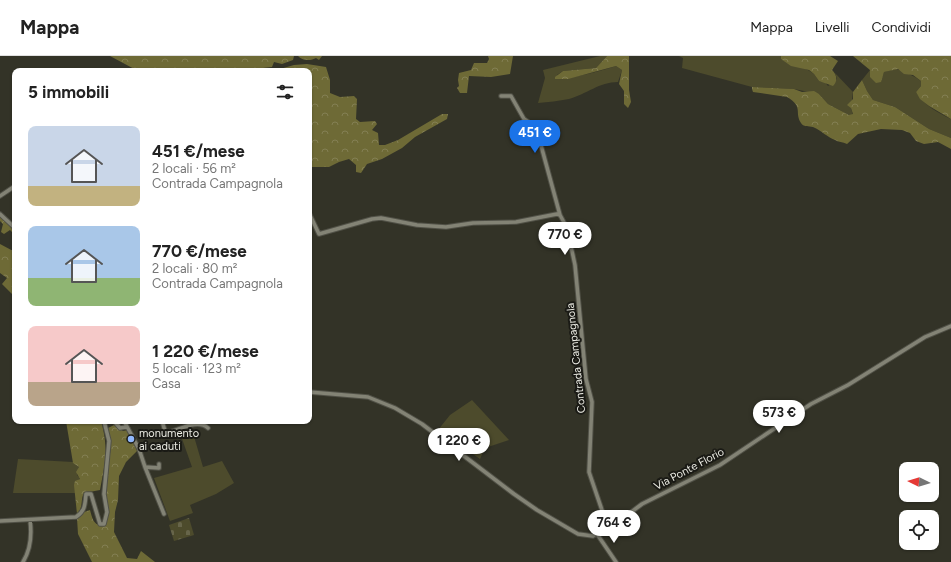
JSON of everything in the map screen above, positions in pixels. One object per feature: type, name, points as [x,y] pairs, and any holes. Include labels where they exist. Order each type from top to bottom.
[{"type":"street","name":"Contrada Campagnola","points":[[501,96],[511,95],[524,119],[536,127],[560,215],[569,235],[576,278],[586,379],[592,411],[588,466],[605,519],[601,530]]},
{"type":"street","points":[[0,196],[12,188]]},
{"type":"street","points":[[0,214],[12,225]]},
{"type":"street","points":[[312,219],[319,234],[372,219],[381,218],[417,225],[446,227],[473,223],[516,222],[556,214],[560,215]]},
{"type":"street","name":"Via Ponte Florio","points":[[601,530],[626,516],[642,504],[720,465],[811,404],[848,386],[925,338],[951,326]]},
{"type":"street","points":[[312,392],[368,397],[395,408],[422,424],[537,510],[578,534],[588,536],[597,534],[601,530]]},
{"type":"street","points":[[0,521],[76,517],[82,513],[85,507],[86,494],[91,494],[100,524],[104,524],[106,512],[104,494],[109,441],[105,424]]},
{"type":"street","points":[[117,424],[120,428],[126,427]]},
{"type":"street","points":[[125,424],[138,449],[164,514]]},
{"type":"street","points":[[163,424],[165,431],[170,432],[196,424]]},
{"type":"street","points":[[204,424],[208,428]]},
{"type":"street","points":[[145,467],[159,468],[159,464]]},
{"type":"street","points":[[23,562],[28,553],[30,542],[30,520]]},
{"type":"street","points":[[597,534],[616,562]]},
{"type":"green space","points":[[110,56],[294,56],[293,60],[282,64],[274,62],[272,67],[263,68],[132,68]]},
{"type":"green space","points":[[298,56],[322,56],[319,60],[316,58],[304,60]]},
{"type":"green space","points":[[488,56],[513,56],[510,74],[491,77],[469,76],[467,93],[460,93],[457,88],[459,86],[459,73],[471,70],[474,63],[487,63],[489,59]]},
{"type":"green space","points":[[600,56],[607,56],[596,68],[563,71],[557,75],[558,79],[587,74],[616,66],[622,70],[618,82],[599,86],[569,99],[538,103],[545,78],[543,70]]},
{"type":"green space","points":[[607,56],[629,56],[629,90],[631,102],[628,108],[624,104],[624,91],[619,84],[622,70],[616,66],[568,79],[555,79],[555,77],[563,71],[596,68]]},
{"type":"green space","points":[[679,56],[781,56],[781,59],[808,70],[814,74],[819,81],[825,82],[828,86],[837,79],[835,73],[853,92],[851,108],[853,115],[849,115],[828,104],[819,94],[794,89],[752,87],[682,68],[683,58]]},
{"type":"green space","points":[[781,56],[830,56],[838,61],[832,70],[836,76],[836,82],[833,86],[819,81],[809,70],[791,66],[781,59]]},
{"type":"green space","points":[[853,56],[951,56],[951,119],[920,99],[916,92],[921,86],[921,81],[913,75],[904,74],[898,69],[884,72],[881,82],[876,83],[870,77],[870,70]]},
{"type":"green space","points":[[307,64],[326,67],[330,80],[330,93],[340,97],[354,96],[357,99],[356,119],[360,122],[375,121],[377,124],[372,130],[378,133],[379,145],[385,145],[398,140],[442,114],[448,114],[447,119],[415,137],[402,148],[382,159],[367,164],[361,173],[356,172],[356,165],[349,159],[329,167],[312,167],[312,68],[284,68]]},
{"type":"green space","points":[[896,69],[921,81],[921,86],[916,92],[923,101],[932,108],[951,119],[951,138],[929,129],[895,107],[873,100],[862,80],[870,70],[883,75],[884,72]]},
{"type":"green space","points":[[862,80],[873,100],[895,107],[929,129],[951,138],[951,149],[938,142],[924,144],[916,141],[910,133],[902,130],[881,129],[858,134],[847,144],[829,137],[813,127],[802,124],[799,119],[797,107],[787,97],[753,92],[752,89],[752,87],[794,89],[802,92],[814,91],[819,94],[828,104],[849,115],[853,114],[851,108],[847,105],[853,99],[853,92]]},
{"type":"green space","points":[[0,215],[12,225],[12,232],[10,230],[4,234],[1,232],[3,224],[0,221]]},
{"type":"green space","points":[[0,244],[12,250],[12,294],[2,284],[7,278],[0,273]]},
{"type":"green space","points":[[472,400],[509,440],[485,448],[480,459],[438,430],[450,415]]},
{"type":"green space","points":[[66,424],[102,424],[106,448],[105,464],[100,490],[84,493],[80,509],[77,514],[74,485],[75,481],[80,479],[76,472],[79,467],[73,463]]},
{"type":"green space","points":[[114,425],[123,431],[128,430],[130,427],[137,451],[126,462],[119,476],[114,532],[127,558],[137,559],[141,551],[155,562],[92,562],[78,534],[77,518],[84,512],[90,510],[93,520],[98,525],[101,525],[106,518],[104,496],[111,447],[108,428]]},
{"type":"green space","points":[[193,433],[203,467],[222,461],[234,483],[216,494],[190,505],[193,513],[170,521],[154,478],[192,467],[181,436]]},
{"type":"green space","points":[[18,459],[73,462],[79,467],[77,475],[80,478],[75,484],[76,493],[13,493]]},
{"type":"green space","points":[[189,518],[194,535],[174,541],[169,525]]},
{"type":"place","name":"monumento ai caduti","points":[[131,439]]}]
